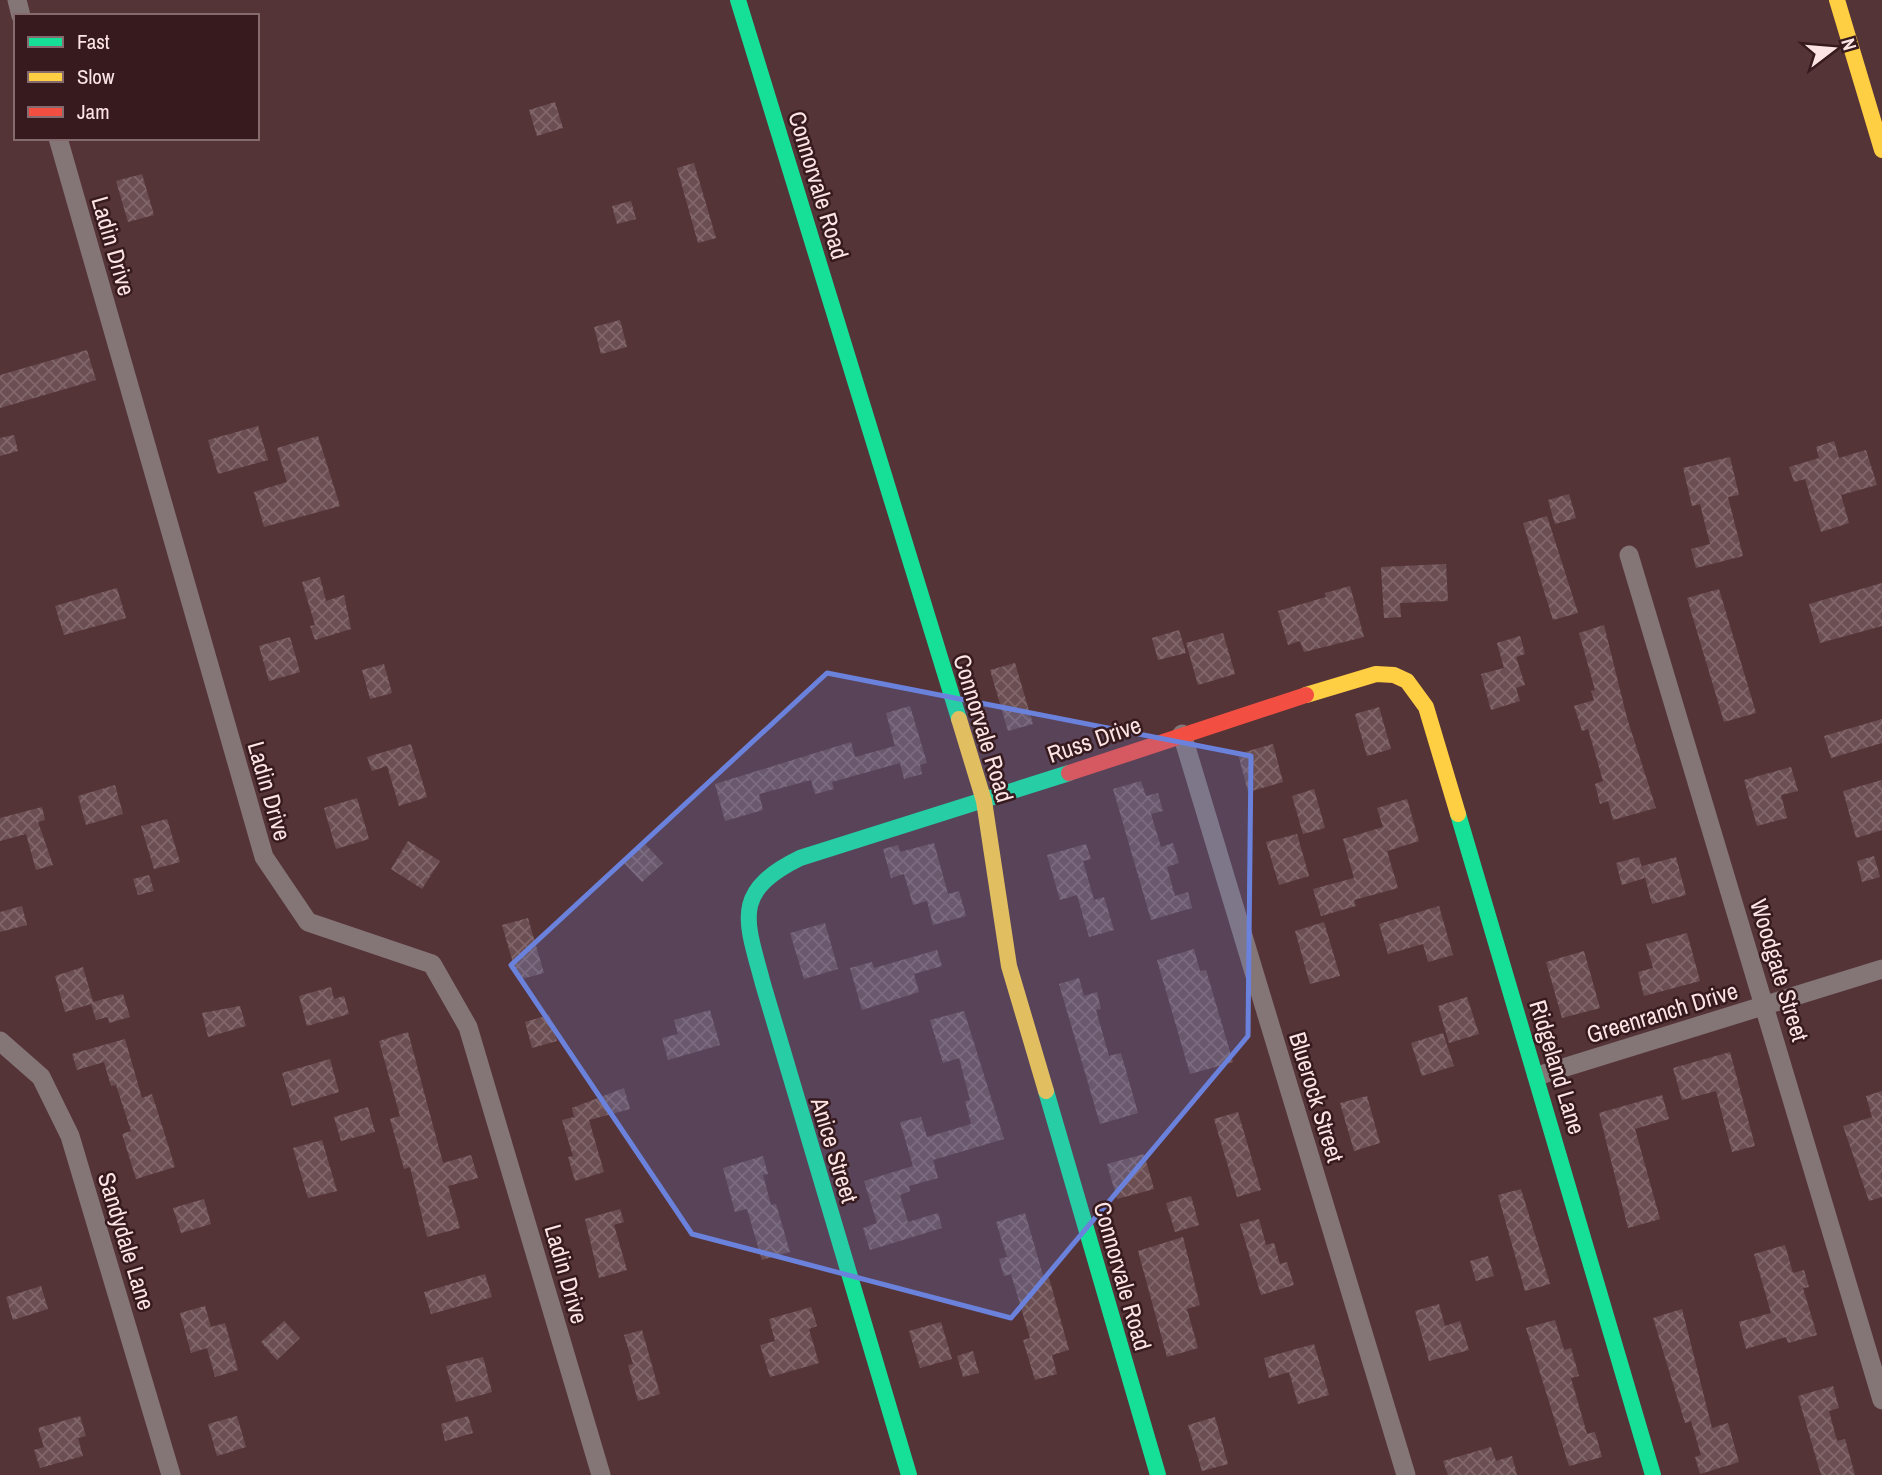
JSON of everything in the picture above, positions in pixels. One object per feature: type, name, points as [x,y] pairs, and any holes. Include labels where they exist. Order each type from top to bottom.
[{"type":"street","name":"Connorvale Road","points":[[738,0],[984,801],[995,851],[1009,966],[1158,1475]]},
{"type":"street","points":[[1837,0],[1882,150]]},
{"type":"street","name":"Ladin Drive","points":[[59,140],[264,858],[308,922],[432,964],[468,1027],[601,1475]]},
{"type":"street","name":"Woodgate Street","points":[[1629,555],[1882,1400]]},
{"type":"street","name":"Russ Drive","points":[[800,859],[1182,734],[1376,674],[1391,673],[1406,678]]},
{"type":"street","name":"Ridgeland Lane","points":[[1406,678],[1419,690],[1426,707],[1653,1475]]},
{"type":"street","name":"Bluerock Street","points":[[1182,734],[1406,1475]]},
{"type":"street","name":"Anice Street","points":[[800,859],[779,867],[759,883],[751,899],[748,920],[789,1078],[909,1475]]},
{"type":"street","name":"Greenranch Drive","points":[[1537,1076],[1882,969]]},
{"type":"street","name":"Sandydale Lane","points":[[0,1041],[41,1077],[70,1136],[171,1475]]},
{"type":"highlighted area","points":[[827,673],[1251,756],[1248,1036],[1011,1318],[692,1234],[511,965]]},
{"type":"building","points":[[555,102],[563,128],[537,136],[529,110]]},
{"type":"building","points":[[694,163],[716,238],[698,243],[677,168]]},
{"type":"building","points":[[142,174],[154,215],[128,222],[116,181]]},
{"type":"building","points":[[631,201],[636,219],[617,224],[612,206]]},
{"type":"building","points":[[620,320],[627,347],[601,354],[594,327]]},
{"type":"building","points":[[87,350],[96,380],[0,408],[0,375]]},
{"type":"building","points":[[258,426],[268,460],[218,474],[208,440]]},
{"type":"building","points":[[14,435],[18,451],[0,456],[0,438]]},
{"type":"building","points":[[318,436],[340,506],[264,527],[254,492],[287,482],[277,448]]},
{"type":"building","points":[[1834,441],[1839,458],[1866,450],[1877,485],[1841,495],[1849,523],[1821,532],[1805,479],[1794,482],[1789,467],[1819,458],[1816,447]]},
{"type":"building","points":[[1730,457],[1739,495],[1728,497],[1743,556],[1696,568],[1691,549],[1710,544],[1700,504],[1692,506],[1683,468]]},
{"type":"building","points":[[1569,494],[1576,518],[1555,524],[1548,500]]},
{"type":"building","points":[[1547,516],[1578,613],[1553,620],[1523,523]]},
{"type":"building","points":[[1446,564],[1448,601],[1400,603],[1401,617],[1384,618],[1381,567]]},
{"type":"building","points":[[320,577],[326,601],[344,595],[351,629],[315,640],[310,626],[315,625],[302,582]]},
{"type":"building","points":[[1882,583],[1882,626],[1820,643],[1809,604]]},
{"type":"building","points":[[1350,586],[1364,637],[1304,652],[1300,641],[1288,645],[1278,611],[1326,597],[1325,593]]},
{"type":"building","points":[[117,588],[126,618],[64,635],[55,606]]},
{"type":"building","points":[[1719,589],[1756,713],[1724,722],[1687,598]]},
{"type":"building","points":[[1604,625],[1627,718],[1656,808],[1613,820],[1608,801],[1600,804],[1595,784],[1603,781],[1588,729],[1582,731],[1574,706],[1594,700],[1591,691],[1595,690],[1579,633]]},
{"type":"building","points":[[1179,630],[1186,653],[1158,660],[1152,638]]},
{"type":"building","points":[[1223,633],[1235,674],[1198,685],[1186,643]]},
{"type":"building","points":[[1520,636],[1525,654],[1516,657],[1525,685],[1516,688],[1520,701],[1491,710],[1481,674],[1504,668],[1497,643]]},
{"type":"building","points":[[290,637],[300,672],[269,681],[259,646]]},
{"type":"building","points":[[1015,663],[1033,724],[1008,731],[990,670]]},
{"type":"building","points":[[384,664],[392,693],[370,699],[362,670]]},
{"type":"building","points":[[910,706],[927,763],[920,765],[922,774],[904,779],[900,763],[832,782],[834,789],[815,794],[811,780],[759,794],[763,810],[725,821],[715,784],[851,742],[855,757],[895,746],[886,713]]},
{"type":"building","points":[[1379,707],[1391,749],[1367,756],[1355,714]]},
{"type":"building","points":[[1882,719],[1882,743],[1831,758],[1824,736]]},
{"type":"building","points":[[411,744],[427,797],[399,806],[387,766],[372,771],[367,757]]},
{"type":"building","points":[[1273,744],[1283,782],[1248,792],[1238,754]]},
{"type":"building","points":[[1791,767],[1798,791],[1781,795],[1787,818],[1757,826],[1744,780]]},
{"type":"building","points":[[1882,780],[1882,830],[1856,838],[1843,791]]},
{"type":"building","points":[[1141,781],[1146,796],[1158,793],[1163,811],[1151,814],[1161,847],[1173,843],[1179,863],[1167,867],[1175,896],[1188,892],[1192,908],[1151,920],[1113,789]]},
{"type":"building","points":[[115,785],[123,814],[86,825],[78,796]]},
{"type":"building","points":[[1314,789],[1325,828],[1303,834],[1292,796]]},
{"type":"building","points":[[357,798],[369,839],[336,849],[324,808]]},
{"type":"building","points":[[1407,799],[1419,841],[1387,851],[1398,888],[1354,900],[1356,906],[1321,916],[1313,889],[1354,878],[1343,839],[1383,827],[1377,808]]},
{"type":"building","points":[[42,807],[45,820],[38,822],[53,865],[36,870],[26,834],[0,841],[0,818]]},
{"type":"building","points":[[167,819],[180,862],[154,869],[141,826]]},
{"type":"building","points":[[1297,834],[1309,876],[1279,885],[1266,842]]},
{"type":"building","points":[[408,841],[440,861],[422,889],[391,869]]},
{"type":"building","points":[[934,843],[948,894],[959,891],[966,916],[933,925],[927,901],[913,905],[904,874],[891,878],[883,849],[898,845],[900,852]]},
{"type":"building","points":[[645,844],[663,863],[642,882],[624,863]]},
{"type":"building","points":[[1086,844],[1091,859],[1083,861],[1094,900],[1104,897],[1114,930],[1089,937],[1077,895],[1060,900],[1047,855]]},
{"type":"building","points":[[1874,856],[1880,877],[1862,882],[1857,861]]},
{"type":"building","points":[[1639,857],[1645,878],[1622,885],[1616,863]]},
{"type":"building","points":[[1676,857],[1686,895],[1652,904],[1642,866]]},
{"type":"building","points":[[149,875],[154,891],[138,895],[133,879]]},
{"type":"building","points":[[22,906],[27,925],[0,932],[0,912]]},
{"type":"building","points":[[1439,906],[1453,955],[1428,962],[1423,944],[1388,954],[1379,924]]},
{"type":"building","points":[[528,918],[544,973],[518,980],[502,925]]},
{"type":"building","points":[[1324,922],[1340,976],[1310,984],[1295,931]]},
{"type":"building","points":[[825,923],[838,969],[804,979],[790,933]]},
{"type":"building","points":[[1687,933],[1700,981],[1644,996],[1638,972],[1653,968],[1646,944]]},
{"type":"building","points":[[1194,949],[1200,971],[1206,970],[1233,1062],[1190,1074],[1157,960]]},
{"type":"building","points":[[937,950],[942,966],[914,974],[919,992],[862,1010],[850,968],[872,962],[874,968]]},
{"type":"building","points":[[1584,951],[1600,1008],[1562,1018],[1546,962]]},
{"type":"building","points":[[83,967],[93,1002],[123,994],[130,1017],[109,1023],[108,1017],[96,1020],[91,1004],[65,1012],[55,976]]},
{"type":"building","points":[[1079,978],[1084,996],[1097,992],[1101,1009],[1096,1010],[1109,1056],[1121,1053],[1138,1113],[1100,1124],[1059,984]]},
{"type":"building","points":[[331,987],[334,999],[344,996],[349,1014],[307,1026],[299,996]]},
{"type":"building","points":[[1467,997],[1479,1034],[1449,1043],[1438,1006]]},
{"type":"building","points":[[240,1006],[246,1026],[208,1037],[202,1013]]},
{"type":"building","points":[[710,1010],[720,1045],[668,1060],[662,1038],[678,1034],[674,1020]]},
{"type":"building","points":[[964,1011],[1004,1139],[933,1160],[938,1178],[909,1186],[910,1191],[900,1195],[908,1222],[938,1213],[942,1228],[870,1250],[863,1228],[877,1223],[864,1181],[913,1166],[900,1122],[921,1117],[927,1137],[971,1124],[965,1101],[970,1100],[959,1058],[943,1063],[930,1020]]},
{"type":"building","points":[[549,1015],[557,1041],[532,1048],[525,1022]]},
{"type":"building","points":[[408,1032],[443,1163],[471,1155],[478,1178],[448,1186],[460,1228],[427,1237],[410,1167],[404,1169],[390,1119],[400,1116],[379,1041]]},
{"type":"building","points":[[1443,1033],[1454,1066],[1422,1076],[1411,1043]]},
{"type":"building","points":[[125,1039],[142,1098],[152,1094],[175,1167],[136,1179],[122,1134],[131,1131],[116,1085],[111,1086],[104,1062],[77,1070],[72,1054]]},
{"type":"building","points":[[1730,1052],[1755,1146],[1732,1152],[1716,1091],[1682,1100],[1673,1068]]},
{"type":"building","points":[[330,1059],[339,1092],[292,1106],[282,1073]]},
{"type":"building","points":[[624,1088],[630,1109],[589,1120],[604,1172],[575,1181],[568,1157],[573,1156],[562,1120],[574,1117],[572,1108]]},
{"type":"building","points":[[1882,1091],[1882,1197],[1869,1201],[1843,1126],[1872,1117],[1866,1096]]},
{"type":"building","points":[[1662,1095],[1669,1119],[1635,1129],[1660,1219],[1628,1228],[1599,1113]]},
{"type":"building","points":[[1367,1096],[1380,1143],[1354,1151],[1340,1103]]},
{"type":"building","points":[[368,1107],[375,1132],[341,1141],[334,1117]]},
{"type":"building","points":[[1238,1112],[1261,1190],[1237,1197],[1214,1119]]},
{"type":"building","points":[[322,1140],[337,1191],[308,1198],[293,1148]]},
{"type":"building","points":[[1144,1154],[1154,1189],[1117,1199],[1107,1164]]},
{"type":"building","points":[[763,1156],[768,1174],[763,1175],[771,1205],[776,1204],[790,1252],[762,1260],[747,1209],[735,1212],[723,1168]]},
{"type":"building","points":[[1521,1189],[1550,1284],[1525,1291],[1498,1195]]},
{"type":"building","points":[[1191,1196],[1199,1225],[1175,1232],[1166,1203]]},
{"type":"building","points":[[204,1199],[211,1224],[181,1233],[173,1208]]},
{"type":"building","points":[[620,1209],[624,1222],[614,1225],[627,1270],[599,1278],[585,1219]]},
{"type":"building","points":[[1025,1213],[1044,1279],[1049,1278],[1069,1350],[1052,1355],[1057,1374],[1035,1380],[1023,1340],[1030,1338],[1011,1274],[1004,1276],[999,1259],[1007,1257],[996,1222]]},
{"type":"building","points":[[1259,1219],[1266,1245],[1274,1243],[1280,1264],[1287,1262],[1294,1285],[1261,1295],[1240,1224]]},
{"type":"building","points":[[1183,1237],[1200,1305],[1187,1309],[1198,1348],[1167,1357],[1138,1251]]},
{"type":"building","points":[[1785,1245],[1793,1273],[1804,1270],[1809,1287],[1803,1288],[1817,1335],[1788,1343],[1786,1337],[1746,1349],[1739,1322],[1771,1313],[1754,1254]]},
{"type":"building","points":[[1488,1256],[1494,1276],[1476,1281],[1470,1261]]},
{"type":"building","points":[[485,1274],[492,1297],[431,1314],[424,1292]]},
{"type":"building","points":[[41,1286],[48,1309],[13,1320],[6,1297]]},
{"type":"building","points":[[1439,1304],[1445,1326],[1460,1321],[1469,1350],[1429,1361],[1415,1311]]},
{"type":"building","points":[[205,1306],[211,1327],[225,1323],[238,1370],[215,1377],[207,1348],[191,1353],[180,1313]]},
{"type":"building","points":[[811,1307],[817,1326],[809,1329],[819,1363],[770,1377],[760,1345],[775,1341],[769,1319]]},
{"type":"building","points":[[1682,1309],[1712,1428],[1728,1423],[1739,1462],[1700,1474],[1695,1457],[1701,1455],[1691,1421],[1685,1423],[1653,1318]]},
{"type":"building","points":[[1555,1320],[1564,1350],[1571,1348],[1579,1376],[1571,1378],[1587,1434],[1595,1432],[1602,1457],[1569,1466],[1526,1328]]},
{"type":"building","points":[[284,1321],[300,1338],[277,1360],[261,1342]]},
{"type":"building","points":[[941,1322],[952,1359],[920,1368],[909,1331]]},
{"type":"building","points":[[642,1330],[660,1394],[638,1401],[628,1365],[633,1364],[624,1335]]},
{"type":"building","points":[[1314,1344],[1329,1395],[1298,1404],[1289,1372],[1269,1378],[1264,1358]]},
{"type":"building","points":[[973,1351],[979,1373],[963,1377],[957,1356]]},
{"type":"building","points":[[483,1357],[492,1392],[456,1402],[446,1366]]},
{"type":"building","points":[[1833,1386],[1839,1408],[1829,1411],[1837,1441],[1845,1439],[1855,1475],[1821,1475],[1798,1396]]},
{"type":"building","points":[[80,1416],[86,1436],[78,1438],[83,1456],[40,1468],[34,1450],[44,1447],[38,1428]]},
{"type":"building","points":[[237,1416],[246,1447],[217,1456],[208,1424]]},
{"type":"building","points":[[468,1416],[473,1433],[445,1441],[441,1424]]},
{"type":"building","points":[[1215,1417],[1228,1464],[1202,1471],[1188,1425]]},
{"type":"building","points":[[1491,1447],[1496,1461],[1512,1456],[1517,1475],[1448,1475],[1443,1461]]},
{"type":"traffic: fast","points":[[738,0],[959,719]]},
{"type":"traffic: fast","points":[[909,1475],[763,984],[752,942],[749,910],[753,896],[763,883],[800,858],[1069,773]]},
{"type":"traffic: fast","points":[[1458,814],[1653,1475]]},
{"type":"traffic: fast","points":[[1046,1091],[1158,1475]]},
{"type":"traffic: slow","points":[[1837,0],[1882,150]]},
{"type":"traffic: slow","points":[[1306,695],[1376,674],[1394,675],[1407,681],[1426,707],[1458,814]]},
{"type":"traffic: slow","points":[[959,719],[984,801],[1009,966],[1046,1091]]},
{"type":"traffic: jam","points":[[1069,773],[1306,695]]}]
